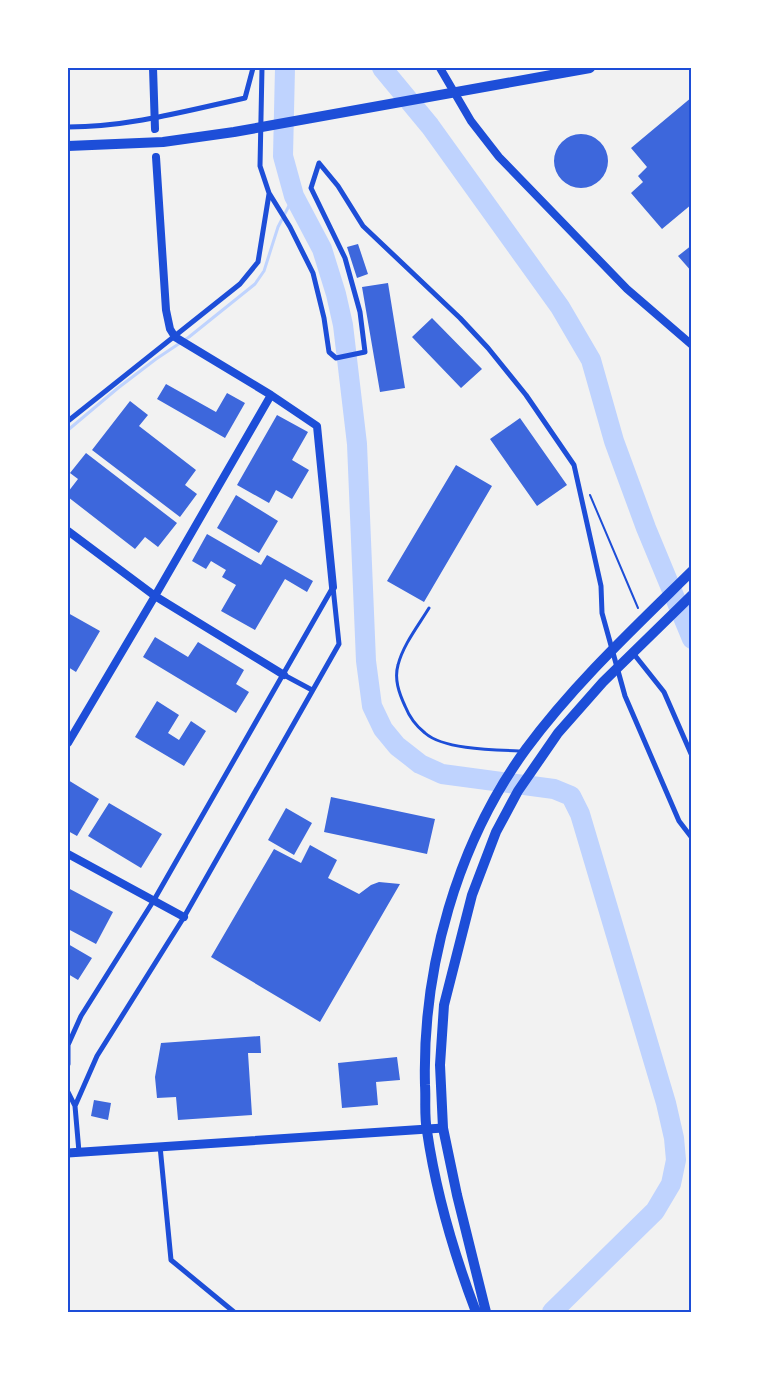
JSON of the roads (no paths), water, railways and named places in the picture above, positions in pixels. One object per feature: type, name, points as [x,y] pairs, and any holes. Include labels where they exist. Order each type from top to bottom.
[{"type":"main road","points":[[68,146],[163,142],[234,132],[590,68]]},
{"type":"main road","points":[[476,1312],[462,1273],[442,1205],[426,1129],[425,1066],[428,1000],[438,947],[454,892],[466,860],[500,789],[525,751],[548,720],[598,665],[692,571]]},
{"type":"main road","points":[[486,1312],[457,1195],[443,1128],[440,1065],[444,1005],[472,895],[496,832],[518,791],[558,733],[624,660],[692,595]]},
{"type":"main road","points":[[68,1153],[443,1128]]},
{"type":"street","points":[[153,68],[155,128]]},
{"type":"street","points":[[68,127],[95,127],[155,118],[245,98],[253,68]]},
{"type":"street","points":[[262,68],[260,166],[269,194],[290,227],[313,273],[324,318],[329,352],[336,358],[365,352],[360,312],[345,258],[311,188],[319,163],[338,186],[363,226],[460,318],[488,348],[526,395],[574,465],[601,586],[602,612],[625,696],[679,821],[692,838]]},
{"type":"street","points":[[440,68],[471,121],[499,157],[627,289],[692,345]]},
{"type":"street","points":[[74,1106],[98,1056],[184,917],[339,644],[317,426],[271,395],[175,337],[170,329],[166,310],[156,157]]},
{"type":"street","points":[[68,421],[240,284],[258,262],[269,194]]},
{"type":"street","points":[[68,743],[271,395]]},
{"type":"street","points":[[68,531],[155,596],[284,675],[312,690]]},
{"type":"street","points":[[68,1064],[68,1046],[81,1016],[154,900],[334,587]]},
{"type":"street","points":[[632,652],[664,692],[692,756]]},
{"type":"street","points":[[68,854],[184,917]]},
{"type":"street","points":[[68,1092],[74,1106],[79,1152]]},
{"type":"street","points":[[160,1146],[171,1260],[234,1312]]},
{"type":"lane","points":[[429,608],[408,642],[397,666],[398,691],[410,716],[426,734],[448,744],[493,750],[525,751]]},
{"type":"waterway","points":[[285,68],[283,156],[294,196],[322,249],[336,294],[343,325],[357,444],[366,661],[372,706],[383,729],[397,746],[420,764],[442,774],[554,789],[571,796],[580,814],[666,1103],[674,1138],[676,1160],[671,1184],[655,1211],[552,1312]]},
{"type":"waterway","points":[[382,68],[430,126],[560,307],[591,360],[614,441],[646,528],[692,639]]},
{"type":"waterway","points":[[68,430],[118,388],[189,337],[255,284],[264,271],[278,227],[294,196]]}]
